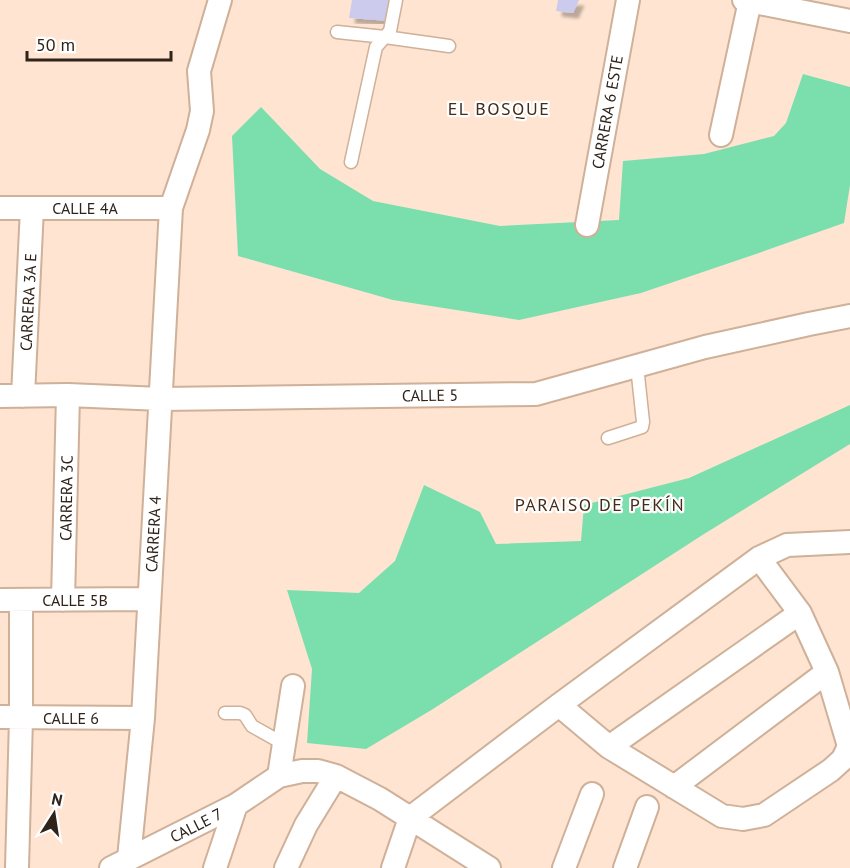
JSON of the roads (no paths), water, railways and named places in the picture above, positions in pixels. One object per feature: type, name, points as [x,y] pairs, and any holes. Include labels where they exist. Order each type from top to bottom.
[{"type":"street","name":"CARRERA 4","points":[[120,863],[143,718],[171,208],[198,130],[202,111],[199,71],[220,0]]},
{"type":"street","name":"CARRERA 6 ESTE","points":[[587,225],[628,0]]},
{"type":"street","points":[[721,135],[747,1],[787,4],[850,21]]},
{"type":"street","name":"CALLE 4A","points":[[0,208],[171,208]]},
{"type":"street","name":"CARRERA 3A E","points":[[23,396],[32,208]]},
{"type":"street","name":"CALLE 5","points":[[0,396],[68,395],[160,399],[536,394],[705,347],[850,316]]},
{"type":"street","name":"CARRERA 3C","points":[[63,600],[68,395]]},
{"type":"street","points":[[393,868],[410,818],[759,558],[787,545],[850,542]]},
{"type":"street","points":[[559,705],[609,747],[722,816],[743,819],[764,815],[831,770],[843,759],[849,746],[827,672],[800,613],[759,558]]},
{"type":"street","name":"CALLE 5B","points":[[11,600],[149,599]]},
{"type":"street","points":[[11,600],[10,718],[17,868]]},
{"type":"street","points":[[609,747],[800,613]]},
{"type":"street","points":[[674,787],[827,672]]},
{"type":"street","points":[[293,686],[279,776],[302,771],[318,771],[336,776],[380,799],[489,868]]},
{"type":"street","name":"CALLE 6","points":[[10,718],[143,718]]},
{"type":"street","name":"CALLE 7","points":[[120,863],[236,805],[279,776]]},
{"type":"street","points":[[285,868],[306,825],[336,776]]},
{"type":"street","points":[[564,868],[592,794]]},
{"type":"street","points":[[215,868],[236,805]]},
{"type":"street","points":[[625,868],[647,807]]},
{"type":"lane","points":[[351,162],[376,47],[390,31],[396,0]]},
{"type":"lane","points":[[337,32],[449,46]]},
{"type":"lane","points":[[608,438],[642,427],[644,422],[637,366]]},
{"type":"lane","points":[[225,713],[245,715],[252,726],[284,744]]},
{"type":"district","name":"EL BOSQUE","points":[[499,109]]},
{"type":"district","name":"PARAISO DE PEKÍN","points":[[600,505]]}]
